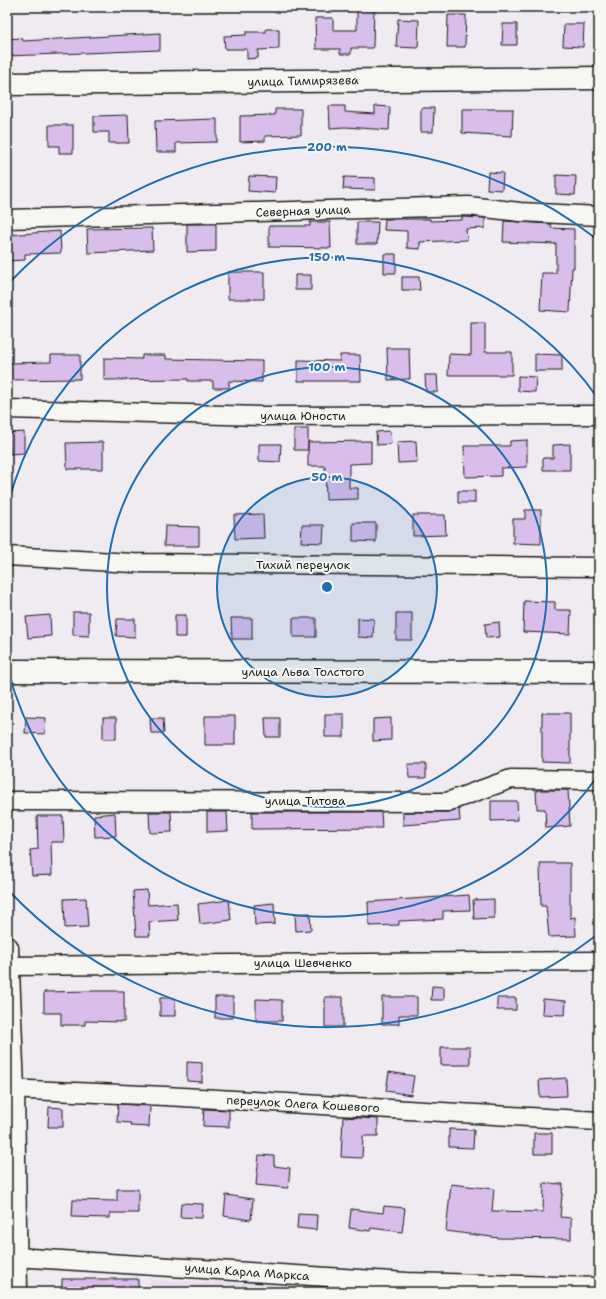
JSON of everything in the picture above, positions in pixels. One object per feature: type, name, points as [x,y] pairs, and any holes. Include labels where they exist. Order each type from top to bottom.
[{"type":"street","name":"улица Тимирязева","points":[[7,84],[599,78]]},
{"type":"street","name":"Северная улица","points":[[7,219],[468,206],[520,212],[599,216]]},
{"type":"street","name":"улица Юности","points":[[7,409],[262,416],[599,415]]},
{"type":"street","name":"Тихий переулок","points":[[7,556],[133,563],[599,567]]},
{"type":"street","name":"улица Льва Толстого","points":[[7,671],[599,672]]},
{"type":"street","name":"улица Титова","points":[[7,800],[447,802],[510,779],[599,780]]},
{"type":"street","name":"улица Шевченко","points":[[7,960],[599,961]]},
{"type":"street","points":[[7,960],[12,1249],[16,1292]]},
{"type":"street","name":"переулок Олега Кошевого","points":[[10,1089],[166,1096],[599,1121]]},
{"type":"street","name":"улица Карла Маркса","points":[[12,1249],[407,1287],[599,1287]]},
{"type":"shaded area","points":[[150,1280],[394,1288],[394,1292],[150,1292]]},
{"type":"building","points":[[357,7],[374,7],[373,48],[351,48],[351,54],[340,54],[340,49],[316,49],[315,18],[333,18],[333,30],[357,30]]},
{"type":"building","points":[[448,15],[466,15],[465,47],[447,47]]},
{"type":"building","points":[[398,19],[419,20],[418,48],[396,47]]},
{"type":"building","points":[[503,24],[517,24],[517,45],[502,45]]},
{"type":"building","points":[[564,24],[584,24],[583,47],[563,46]]},
{"type":"building","points":[[266,29],[279,29],[279,49],[258,50],[258,58],[247,59],[247,49],[225,49],[224,36],[246,35],[246,32],[266,32]]},
{"type":"building","points":[[160,33],[160,50],[7,56],[7,39],[22,38],[23,41]]},
{"type":"building","points":[[329,106],[345,106],[345,112],[375,114],[375,106],[390,107],[389,130],[345,127],[330,128]]},
{"type":"building","points":[[421,108],[434,108],[433,132],[421,132]]},
{"type":"building","points":[[275,109],[301,109],[301,135],[265,136],[265,141],[240,142],[240,116],[275,115]]},
{"type":"building","points":[[462,109],[513,109],[512,136],[462,133]]},
{"type":"building","points":[[128,115],[129,143],[109,143],[109,132],[94,132],[94,116]]},
{"type":"building","points":[[217,119],[217,142],[176,143],[176,152],[156,152],[155,121]]},
{"type":"building","points":[[49,125],[73,125],[73,153],[59,153],[59,146],[49,146]]},
{"type":"building","points":[[488,172],[503,173],[502,190],[487,189]]},
{"type":"building","points":[[556,175],[576,176],[575,195],[556,194]]},
{"type":"building","points":[[249,176],[276,177],[275,193],[248,191]]},
{"type":"building","points":[[344,177],[375,178],[375,190],[343,189]]},
{"type":"building","points":[[462,217],[485,218],[485,228],[466,229],[467,240],[420,242],[420,249],[407,248],[407,231],[384,230],[385,219],[430,219],[430,221],[462,220]]},
{"type":"building","points":[[504,221],[551,224],[551,228],[574,229],[574,268],[572,268],[570,312],[540,310],[542,273],[556,273],[556,244],[503,242]]},
{"type":"building","points":[[310,222],[330,222],[331,248],[269,247],[269,226],[310,226]]},
{"type":"building","points":[[357,222],[378,222],[377,244],[357,244]]},
{"type":"building","points":[[187,224],[216,224],[216,251],[187,252]]},
{"type":"building","points":[[152,228],[153,250],[88,253],[87,229]]},
{"type":"building","points":[[60,231],[61,253],[25,254],[25,260],[7,261],[7,235]]},
{"type":"building","points":[[384,254],[396,254],[396,273],[384,273]]},
{"type":"building","points":[[228,272],[264,272],[264,299],[228,299]]},
{"type":"building","points":[[295,275],[311,275],[311,290],[295,290]]},
{"type":"building","points":[[402,277],[419,277],[420,290],[402,290]]},
{"type":"building","points":[[471,323],[485,323],[485,352],[512,352],[512,375],[448,375],[449,354],[471,355]]},
{"type":"building","points":[[387,348],[409,348],[410,379],[388,380]]},
{"type":"building","points":[[535,354],[562,355],[562,371],[535,371]]},
{"type":"building","points":[[51,355],[80,355],[80,379],[10,380],[9,363],[51,362]]},
{"type":"building","points":[[142,355],[166,355],[166,359],[262,361],[262,382],[229,381],[229,388],[213,388],[213,381],[188,381],[188,379],[104,380],[104,358],[142,359]]},
{"type":"building","points":[[340,355],[360,355],[361,381],[298,381],[298,360],[340,361]]},
{"type":"building","points":[[425,375],[437,375],[438,392],[426,392]]},
{"type":"building","points":[[518,376],[536,377],[535,392],[518,391]]},
{"type":"building","points":[[294,429],[308,429],[308,450],[294,450]]},
{"type":"building","points":[[390,431],[391,444],[377,445],[376,432]]},
{"type":"building","points":[[24,432],[24,453],[10,454],[9,433]]},
{"type":"building","points":[[527,440],[527,467],[501,468],[501,476],[465,477],[464,446],[510,446],[510,441]]},
{"type":"building","points":[[371,441],[371,463],[349,464],[349,488],[358,488],[358,499],[326,500],[325,466],[308,466],[308,442]]},
{"type":"building","points":[[416,441],[417,462],[398,463],[397,442]]},
{"type":"building","points":[[103,442],[103,469],[67,469],[66,443]]},
{"type":"building","points":[[259,444],[281,444],[280,462],[259,461]]},
{"type":"building","points":[[570,444],[570,470],[543,470],[543,458],[553,458],[553,445]]},
{"type":"building","points":[[458,491],[475,491],[475,503],[458,503]]},
{"type":"building","points":[[525,510],[541,510],[541,544],[513,543],[513,519],[525,519]]},
{"type":"building","points":[[263,514],[264,538],[235,539],[234,515]]},
{"type":"building","points":[[413,515],[445,515],[446,535],[413,536]]},
{"type":"building","points":[[353,523],[376,523],[376,542],[353,541]]},
{"type":"building","points":[[302,525],[324,525],[323,543],[301,542]]},
{"type":"building","points":[[165,526],[199,527],[199,546],[164,546]]},
{"type":"building","points":[[524,601],[555,602],[555,610],[571,610],[570,634],[523,632]]},
{"type":"building","points":[[73,612],[89,612],[89,636],[73,635]]},
{"type":"building","points":[[396,613],[412,613],[412,640],[396,640]]},
{"type":"building","points":[[50,615],[51,636],[28,638],[26,617]]},
{"type":"building","points":[[175,615],[186,615],[186,637],[175,637]]},
{"type":"building","points":[[231,618],[252,618],[252,639],[232,639]]},
{"type":"building","points":[[293,618],[316,618],[316,637],[293,637]]},
{"type":"building","points":[[358,618],[374,619],[373,638],[358,637]]},
{"type":"building","points":[[117,619],[135,619],[135,637],[116,636]]},
{"type":"building","points":[[499,622],[500,637],[486,638],[485,624]]},
{"type":"building","points":[[542,713],[570,713],[570,763],[542,762]]},
{"type":"building","points":[[325,714],[344,714],[344,737],[325,737]]},
{"type":"building","points":[[205,716],[235,716],[235,745],[205,745]]},
{"type":"building","points":[[26,717],[46,718],[45,734],[25,733]]},
{"type":"building","points":[[103,718],[116,718],[116,739],[103,739]]},
{"type":"building","points":[[150,718],[163,718],[164,733],[151,733]]},
{"type":"building","points":[[265,718],[280,718],[280,737],[266,737]]},
{"type":"building","points":[[391,718],[391,740],[373,741],[373,719]]},
{"type":"building","points":[[408,764],[426,764],[426,778],[409,778]]},
{"type":"building","points":[[536,790],[568,790],[570,826],[546,828],[545,809],[537,809]]},
{"type":"building","points":[[491,801],[517,801],[518,820],[491,821]]},
{"type":"building","points":[[459,809],[460,821],[403,825],[403,812],[447,812]]},
{"type":"building","points":[[149,812],[171,812],[172,832],[150,833]]},
{"type":"building","points":[[207,812],[227,812],[228,831],[207,832]]},
{"type":"building","points":[[252,812],[381,812],[382,828],[252,829]]},
{"type":"building","points":[[115,813],[116,836],[95,837],[94,815]]},
{"type":"building","points":[[37,816],[63,816],[64,842],[51,842],[52,875],[32,876],[30,850],[38,849]]},
{"type":"building","points":[[540,863],[570,863],[570,918],[575,917],[576,936],[549,937],[546,906],[541,906]]},
{"type":"building","points":[[147,890],[148,905],[177,903],[178,920],[149,922],[150,936],[136,936],[133,891]]},
{"type":"building","points":[[469,895],[470,910],[443,911],[443,919],[399,921],[399,925],[369,926],[368,902]]},
{"type":"building","points":[[86,898],[88,927],[65,928],[64,899]]},
{"type":"building","points":[[494,899],[494,918],[474,919],[473,900]]},
{"type":"building","points":[[229,900],[231,920],[200,924],[198,904]]},
{"type":"building","points":[[274,903],[275,924],[255,925],[254,905]]},
{"type":"building","points":[[310,913],[311,930],[296,931],[295,914]]},
{"type":"building","points":[[432,986],[444,987],[444,1000],[431,1000]]},
{"type":"building","points":[[124,991],[124,1022],[85,1021],[85,1025],[61,1025],[61,1013],[44,1013],[44,992]]},
{"type":"building","points":[[215,997],[233,997],[233,1018],[215,1018]]},
{"type":"building","points":[[325,997],[343,997],[343,1027],[325,1027]]},
{"type":"building","points":[[382,997],[417,997],[417,1015],[399,1015],[399,1024],[382,1024]]},
{"type":"building","points":[[160,998],[175,998],[175,1016],[160,1016]]},
{"type":"building","points":[[497,998],[516,998],[516,1010],[497,1010]]},
{"type":"building","points":[[256,999],[282,1000],[282,1021],[256,1021]]},
{"type":"building","points":[[543,999],[566,1001],[565,1015],[542,1014]]},
{"type":"building","points":[[441,1047],[470,1047],[470,1065],[441,1065]]},
{"type":"building","points":[[187,1062],[202,1063],[202,1082],[187,1081]]},
{"type":"building","points":[[389,1072],[414,1076],[411,1095],[386,1091]]},
{"type":"building","points":[[566,1078],[567,1096],[540,1097],[539,1080]]},
{"type":"building","points":[[118,1104],[150,1106],[149,1127],[130,1126],[131,1123],[117,1122]]},
{"type":"building","points":[[49,1107],[63,1108],[63,1127],[48,1127]]},
{"type":"building","points":[[204,1109],[229,1110],[229,1127],[203,1126]]},
{"type":"building","points":[[343,1117],[378,1119],[378,1136],[363,1136],[362,1158],[341,1157]]},
{"type":"building","points":[[449,1129],[474,1130],[473,1148],[449,1147]]},
{"type":"building","points":[[534,1133],[552,1133],[552,1154],[534,1154]]},
{"type":"building","points":[[259,1155],[274,1156],[274,1166],[290,1168],[288,1188],[256,1185]]},
{"type":"building","points":[[544,1183],[563,1184],[560,1217],[571,1218],[571,1239],[499,1238],[446,1231],[451,1184],[494,1189],[492,1211],[543,1212]]},
{"type":"building","points":[[117,1189],[138,1189],[138,1213],[110,1213],[110,1218],[72,1217],[73,1200],[117,1201]]},
{"type":"building","points":[[226,1195],[253,1199],[251,1220],[224,1216]]},
{"type":"building","points":[[181,1203],[203,1204],[202,1218],[180,1217]]},
{"type":"building","points":[[384,1206],[405,1208],[402,1232],[371,1228],[370,1231],[349,1228],[351,1209],[383,1213]]},
{"type":"building","points":[[298,1214],[317,1215],[316,1230],[297,1228]]},
{"type":"building","points":[[62,1279],[138,1279],[138,1292],[62,1292]]}]
